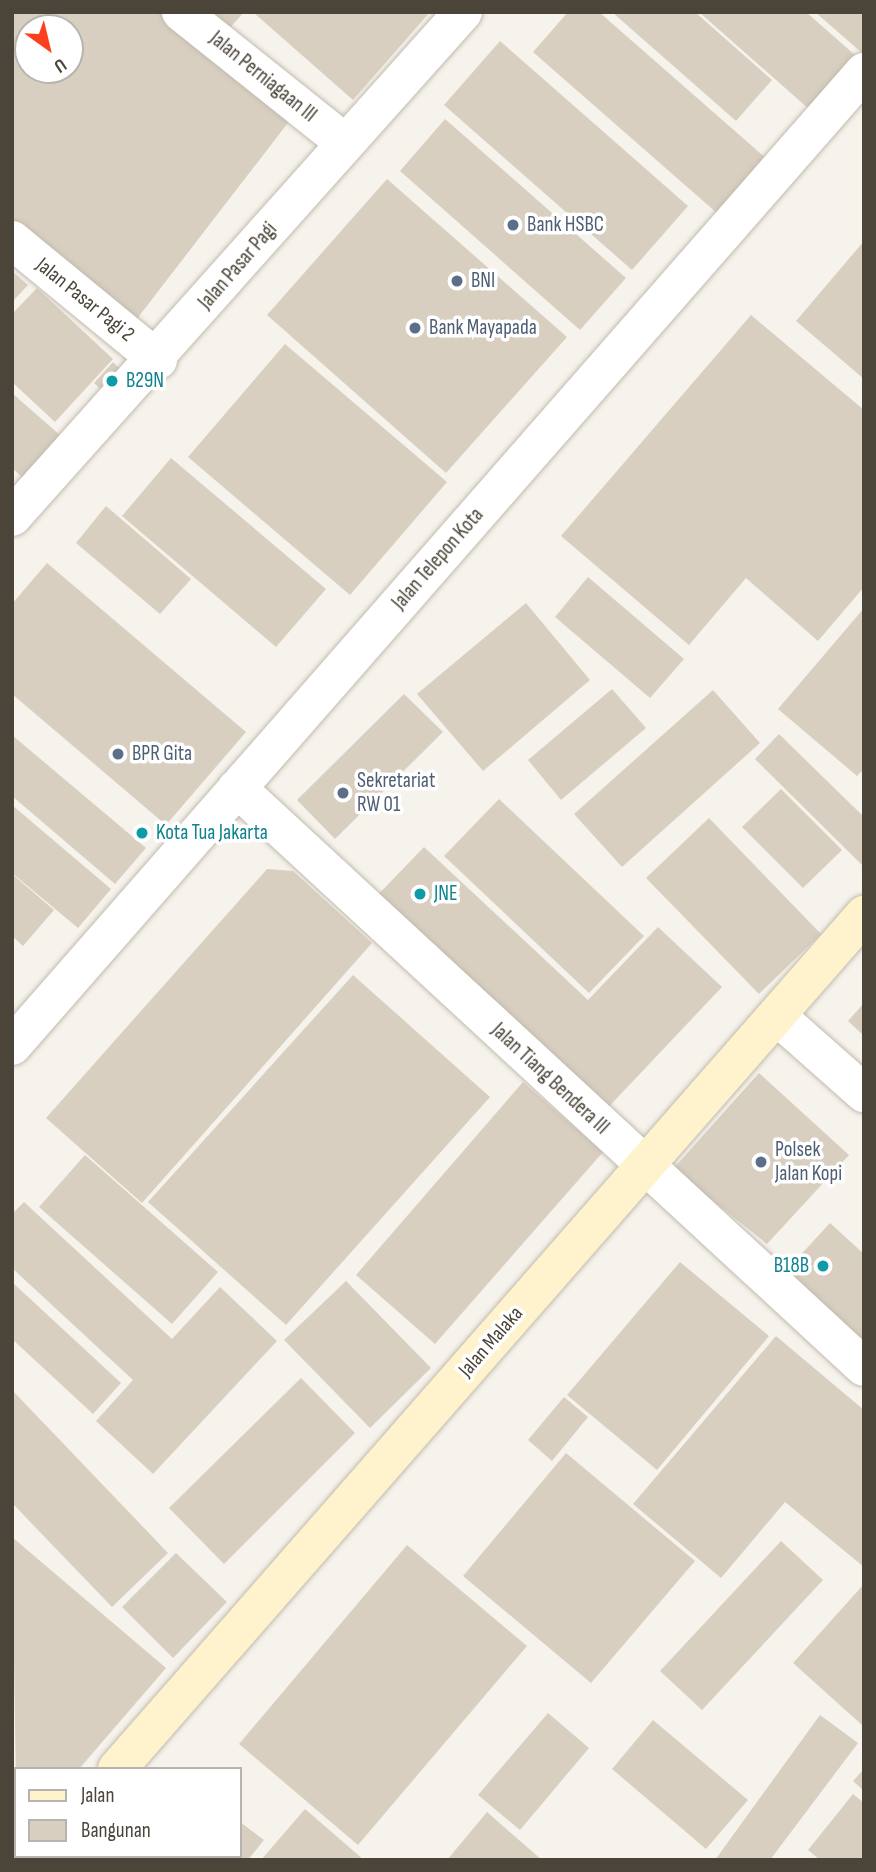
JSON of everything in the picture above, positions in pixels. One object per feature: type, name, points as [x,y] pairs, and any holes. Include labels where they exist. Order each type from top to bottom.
[{"type":"main road","name":"Jalan Malaka","points":[[119,1767],[778,1017],[864,915]]},
{"type":"street","name":"Jalan Perniagaan III","points":[[181,12],[344,142]]},
{"type":"street","name":"Jalan Pasar Pagi","points":[[12,517],[158,360],[344,142],[463,12]]},
{"type":"street","name":"Jalan Telepon Kota","points":[[12,1046],[864,72]]},
{"type":"street","name":"Jalan Pasar Pagi 2","points":[[12,240],[158,360]]},
{"type":"street","name":"Jalan Tiang Bendera III","points":[[237,788],[864,1367]]},
{"type":"street","points":[[778,1017],[864,1093]]},
{"type":"building","points":[[12,12],[166,12],[294,115],[136,320],[12,221]]},
{"type":"building","points":[[206,12],[244,12],[227,31]]},
{"type":"building","points":[[253,12],[430,12],[353,100]]},
{"type":"building","points":[[568,12],[599,12],[775,166],[726,221],[533,52]]},
{"type":"building","points":[[612,12],[695,12],[772,80],[736,121]]},
{"type":"building","points":[[699,12],[806,12],[856,56],[810,110]]},
{"type":"building","points":[[815,12],[864,12],[864,49],[861,52]]},
{"type":"building","points":[[500,41],[688,206],[632,270],[444,105]]},
{"type":"building","name":"Bank HSBC","points":[[445,119],[626,278],[580,330],[400,171]]},
{"type":"building","points":[[387,179],[567,337],[446,473],[267,315]]},
{"type":"building","points":[[864,241],[864,379],[796,321]]},
{"type":"building","points":[[12,271],[28,285],[12,302]]},
{"type":"building","points":[[37,288],[113,359],[55,422],[12,382],[12,314]]},
{"type":"building","points":[[751,315],[864,410],[864,587],[818,641],[746,578],[689,645],[561,536]]},
{"type":"building","points":[[285,344],[447,482],[350,595],[188,457]]},
{"type":"building","name":"B29N","points":[[113,362],[130,379],[111,399],[94,383]]},
{"type":"building","points":[[12,393],[61,436],[23,478],[12,468]]},
{"type":"building","points":[[171,458],[326,589],[276,647],[122,516]]},
{"type":"building","points":[[106,506],[191,579],[160,614],[76,543]]},
{"type":"building","points":[[47,563],[246,732],[166,825],[12,694],[12,604]]},
{"type":"building","points":[[588,577],[684,659],[650,698],[555,617]]},
{"type":"building","points":[[526,603],[590,680],[483,771],[417,694]]},
{"type":"building","points":[[864,608],[864,769],[857,776],[778,709]]},
{"type":"building","points":[[612,689],[646,728],[561,800],[528,760]]},
{"type":"building","points":[[713,690],[760,743],[622,867],[574,814]]},
{"type":"building","points":[[404,694],[443,732],[335,839],[297,800]]},
{"type":"building","points":[[779,734],[864,817],[862,865],[755,759]]},
{"type":"building","points":[[12,735],[146,848],[115,884],[12,796]]},
{"type":"building","points":[[781,789],[842,850],[803,888],[742,827]]},
{"type":"building","points":[[499,799],[644,936],[589,993],[444,856]]},
{"type":"building","points":[[12,805],[111,889],[78,928],[12,873]]},
{"type":"building","points":[[709,818],[821,934],[759,994],[646,878]]},
{"type":"building","points":[[424,847],[588,1000],[658,927],[722,987],[601,1115],[373,900]]},
{"type":"building","points":[[267,869],[293,871],[372,943],[142,1203],[46,1118]]},
{"type":"building","points":[[12,874],[54,910],[23,946],[12,936]]},
{"type":"building","points":[[353,975],[490,1097],[286,1325],[148,1202]]},
{"type":"building","points":[[864,1003],[864,1036],[848,1021]]},
{"type":"building","name":"Polsek Jalan Kopi","points":[[759,1073],[849,1155],[767,1244],[673,1169]]},
{"type":"building","points":[[523,1082],[603,1152],[435,1344],[356,1275]]},
{"type":"building","points":[[85,1155],[218,1272],[172,1324],[39,1207]]},
{"type":"building","points":[[24,1202],[172,1339],[220,1287],[277,1341],[153,1474],[96,1421],[133,1380],[12,1268],[12,1214]]},
{"type":"building","name":"B18B","points":[[830,1223],[864,1254],[864,1348],[783,1274]]},
{"type":"building","points":[[680,1262],[769,1336],[657,1470],[567,1395]]},
{"type":"building","points":[[346,1281],[431,1368],[370,1428],[284,1340]]},
{"type":"building","points":[[12,1282],[121,1383],[93,1414],[12,1339]]},
{"type":"building","points":[[776,1336],[864,1410],[864,1567],[785,1502],[721,1578],[633,1504]]},
{"type":"building","points":[[301,1378],[355,1433],[224,1564],[169,1508]]},
{"type":"building","points":[[12,1390],[168,1553],[112,1607],[12,1503]]},
{"type":"building","points":[[564,1397],[588,1417],[552,1461],[528,1440]]},
{"type":"building","points":[[566,1453],[695,1561],[591,1683],[463,1576]]},
{"type":"building","points":[[12,1537],[166,1668],[81,1767],[16,1767]]},
{"type":"building","points":[[781,1541],[823,1580],[702,1710],[660,1671]]},
{"type":"building","points":[[407,1545],[527,1646],[358,1845],[239,1744]]},
{"type":"building","points":[[176,1553],[227,1602],[173,1658],[122,1607]]},
{"type":"building","points":[[864,1584],[864,1724],[862,1725],[793,1663]]},
{"type":"building","points":[[548,1713],[589,1748],[520,1830],[478,1795]]},
{"type":"building","points":[[820,1715],[858,1743],[770,1860],[715,1860]]},
{"type":"building","points":[[653,1720],[748,1800],[706,1849],[612,1769]]},
{"type":"building","points":[[864,1769],[864,1791],[853,1781]]},
{"type":"building","points":[[853,1794],[864,1803],[864,1860],[820,1860],[808,1850]]},
{"type":"building","points":[[305,1809],[364,1860],[261,1860]]},
{"type":"building","points":[[487,1812],[527,1847],[542,1860],[447,1860]]},
{"type":"building","points":[[242,1824],[264,1840],[248,1860],[212,1858],[242,1858]]},
{"type":"place","name":"Bank HSBC","points":[[513,225]]},
{"type":"place","name":"BNI","points":[[457,281]]},
{"type":"place","name":"Bank Mayapada","points":[[415,328]]},
{"type":"place","name":"B29N","points":[[112,381]]},
{"type":"place","name":"BPR Gita","points":[[118,754]]},
{"type":"place","name":"Sekretariat RW 01","points":[[343,793]]},
{"type":"place","name":"Kota Tua Jakarta","points":[[142,833]]},
{"type":"place","name":"JNE","points":[[420,894]]},
{"type":"place","name":"Polsek Jalan Kopi","points":[[761,1162]]},
{"type":"place","name":"B18B","points":[[823,1266]]}]
